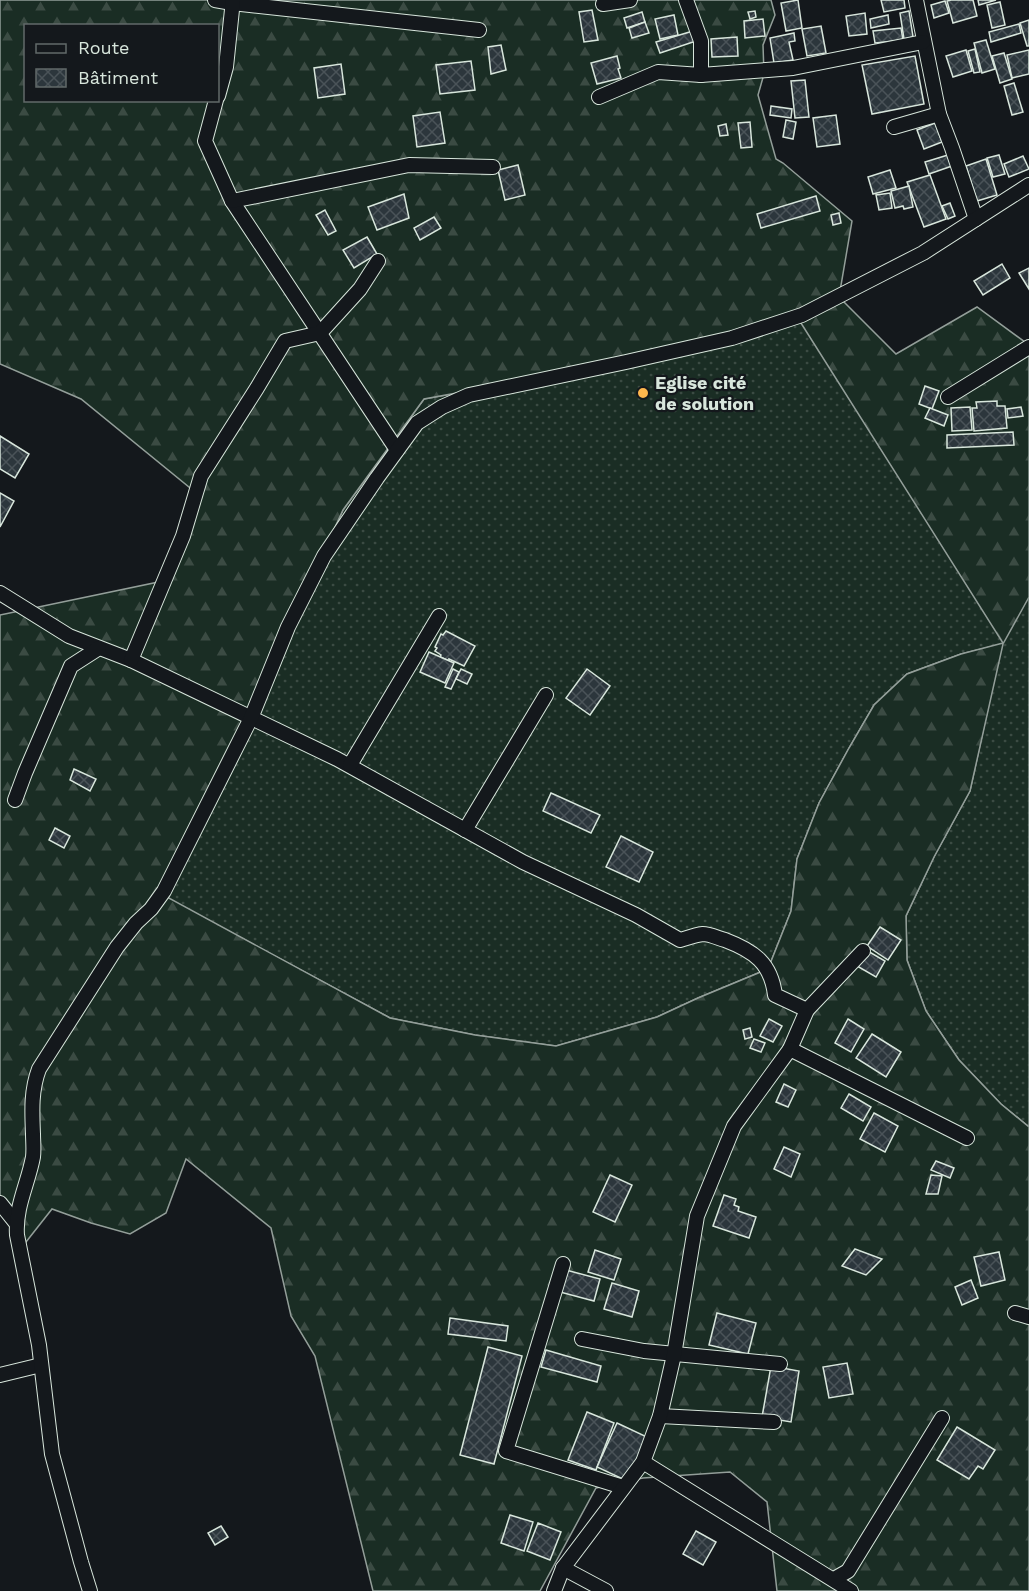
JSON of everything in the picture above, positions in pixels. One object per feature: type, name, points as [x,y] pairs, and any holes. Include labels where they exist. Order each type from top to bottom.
[{"type":"street","points":[[215,0],[479,30]]},
{"type":"street","points":[[603,4],[630,0]]},
{"type":"street","points":[[686,0],[701,41],[701,75]]},
{"type":"street","points":[[916,0],[939,114],[976,219]]},
{"type":"street","points":[[219,92],[226,67],[232,2]]},
{"type":"street","points":[[599,97],[658,72],[701,75],[793,68],[923,42]]},
{"type":"street","points":[[215,102],[205,141],[232,201],[397,450]]},
{"type":"street","points":[[894,127],[939,114]]},
{"type":"street","points":[[232,201],[409,165],[493,167]]},
{"type":"street","points":[[90,1591],[52,1454],[39,1345],[17,1235],[18,1211],[30,1173],[33,1154],[32,1097],[34,1083],[39,1069],[117,947],[164,891],[251,718],[288,627],[324,556],[417,423],[442,407],[469,395],[732,338],[802,315],[923,253],[1029,185]]},
{"type":"street","points":[[131,660],[183,536],[201,476],[285,341],[320,333],[360,289],[378,261]]},
{"type":"street","points":[[948,397],[1029,347]]},
{"type":"street","points":[[0,593],[69,636],[131,660],[350,765],[523,862],[636,915],[680,940],[705,934],[742,947],[768,969],[775,994],[807,1010]]},
{"type":"street","points":[[350,765],[440,616]]},
{"type":"street","points":[[15,800],[72,666],[99,648]]},
{"type":"street","points":[[465,830],[546,695]]},
{"type":"street","points":[[554,1591],[563,1568],[643,1462],[660,1416],[674,1355],[697,1216],[734,1126],[790,1049],[807,1010],[863,951]]},
{"type":"street","points":[[790,1049],[967,1138]]},
{"type":"street","points":[[0,1203],[16,1223]]},
{"type":"street","points":[[563,1264],[506,1451],[623,1487]]},
{"type":"street","points":[[582,1339],[674,1355],[780,1364]]},
{"type":"street","points":[[0,1375],[41,1365]]},
{"type":"street","points":[[660,1416],[774,1422]]},
{"type":"street","points":[[643,1462],[841,1587],[848,1571],[942,1418]]},
{"type":"street","points":[[563,1568],[606,1591]]},
{"type":"green space","points":[[0,0],[771,0],[775,15],[763,45],[764,74],[758,95],[776,159],[852,221],[839,297],[896,354],[977,307],[1029,345],[1029,597],[1003,644],[970,791],[934,857],[906,916],[907,960],[926,1011],[959,1060],[1001,1104],[1029,1127],[1029,1591],[777,1591],[767,1502],[730,1472],[643,1478],[596,1488],[540,1591],[373,1591],[315,1356],[291,1316],[271,1228],[186,1159],[166,1213],[130,1234],[52,1209],[26,1242],[0,1210],[0,615],[163,581],[195,492],[81,399],[0,364]],"holes":[[[794,312],[1003,643],[961,654],[907,674],[874,705],[819,803],[797,859],[791,911],[768,969],[657,1017],[556,1046],[475,1035],[390,1018],[165,896],[343,510],[424,399],[626,362],[732,338]]]},
{"type":"green space","points":[[794,312],[1029,597],[1029,1127],[1001,1104],[959,1060],[926,1011],[907,960],[906,916],[934,857],[970,791],[1002,644],[961,654],[907,674],[874,705],[819,803],[797,859],[791,911],[768,969],[657,1017],[556,1046],[475,1035],[390,1018],[165,897],[343,510],[424,399],[626,362]]},
{"type":"building","points":[[798,0],[802,28],[786,31],[781,3]]},
{"type":"building","points":[[881,0],[904,0],[905,8],[884,12]]},
{"type":"building","points":[[973,0],[977,16],[953,23],[947,1]]},
{"type":"building","points":[[978,0],[996,0],[979,5]]},
{"type":"building","points":[[945,1],[949,13],[934,18],[931,5]]},
{"type":"building","points":[[1000,2],[1005,25],[992,28],[987,5]]},
{"type":"building","points":[[592,10],[598,40],[584,42],[579,12]]},
{"type":"building","points":[[755,11],[756,17],[750,19],[748,12]]},
{"type":"building","points":[[909,11],[913,37],[904,39],[900,13]]},
{"type":"building","points":[[642,12],[645,22],[627,28],[624,18]]},
{"type":"building","points":[[865,13],[867,34],[849,36],[846,16]]},
{"type":"building","points":[[674,15],[678,35],[660,39],[655,19]]},
{"type":"building","points":[[888,15],[889,24],[871,28],[870,19]]},
{"type":"building","points":[[763,19],[765,36],[745,38],[744,21]]},
{"type":"building","points":[[1029,20],[1029,46],[1027,46],[1020,23]]},
{"type":"building","points":[[645,22],[649,33],[632,38],[629,28]]},
{"type":"building","points":[[1019,24],[1021,33],[991,42],[989,32]]},
{"type":"building","points":[[821,26],[826,53],[807,56],[802,29]]},
{"type":"building","points":[[901,28],[903,40],[875,43],[873,31]]},
{"type":"building","points":[[693,31],[696,41],[660,53],[656,42]]},
{"type":"building","points":[[794,33],[795,41],[789,42],[793,60],[774,63],[770,38]]},
{"type":"building","points":[[737,37],[738,56],[712,57],[711,39]]},
{"type":"building","points":[[986,40],[995,69],[982,73],[974,43]]},
{"type":"building","points":[[501,45],[506,70],[491,74],[488,47]]},
{"type":"building","points":[[975,49],[980,72],[974,73],[968,51]]},
{"type":"building","points":[[966,50],[972,71],[953,77],[946,56]]},
{"type":"building","points":[[1029,50],[1029,74],[1012,78],[1007,55]]},
{"type":"building","points":[[1004,53],[1012,79],[1000,83],[992,56]]},
{"type":"building","points":[[617,56],[621,78],[597,84],[591,63]]},
{"type":"building","points":[[915,56],[924,104],[872,114],[862,65]]},
{"type":"building","points":[[471,61],[475,90],[440,94],[436,65]]},
{"type":"building","points":[[341,64],[345,94],[318,98],[314,68]]},
{"type":"building","points":[[805,80],[809,117],[795,118],[791,81]]},
{"type":"building","points":[[1014,83],[1023,112],[1012,115],[1004,86]]},
{"type":"building","points":[[771,106],[792,109],[791,118],[770,115]]},
{"type":"building","points":[[440,112],[445,143],[417,147],[413,116]]},
{"type":"building","points":[[836,115],[840,144],[817,147],[813,118]]},
{"type":"building","points":[[786,120],[796,122],[793,139],[783,137]]},
{"type":"building","points":[[750,122],[752,147],[741,148],[738,123]]},
{"type":"building","points":[[935,123],[942,142],[924,149],[917,130]]},
{"type":"building","points":[[726,124],[728,135],[720,136],[718,126]]},
{"type":"building","points":[[948,155],[952,166],[929,174],[925,162]]},
{"type":"building","points":[[999,155],[1005,174],[993,177],[987,158]]},
{"type":"building","points":[[1023,156],[1029,169],[1009,177],[1004,164]]},
{"type":"building","points":[[986,159],[997,195],[977,201],[966,166]]},
{"type":"building","points":[[518,165],[525,195],[505,200],[498,170]]},
{"type":"building","points":[[890,170],[896,188],[873,194],[868,177]]},
{"type":"building","points":[[930,175],[946,219],[924,227],[907,182]]},
{"type":"building","points":[[909,186],[913,207],[895,208],[891,191]]},
{"type":"building","points":[[890,193],[892,208],[879,210],[876,195]]},
{"type":"building","points":[[404,194],[409,218],[377,230],[368,207]]},
{"type":"building","points":[[816,196],[820,211],[761,228],[757,214]]},
{"type":"building","points":[[950,203],[955,216],[948,219],[942,206]]},
{"type":"building","points":[[325,210],[336,231],[328,235],[316,215]]},
{"type":"building","points":[[839,213],[841,223],[833,225],[831,215]]},
{"type":"building","points":[[434,217],[441,228],[420,240],[414,228]]},
{"type":"building","points":[[367,237],[377,254],[354,268],[343,250]]},
{"type":"building","points":[[1002,264],[1010,278],[983,295],[974,281]]},
{"type":"building","points":[[1029,268],[1029,289],[1019,273]]},
{"type":"building","points":[[925,386],[939,391],[932,409],[919,404]]},
{"type":"building","points":[[997,401],[997,406],[1005,406],[1007,428],[974,431],[972,408],[977,408],[976,402]]},
{"type":"building","points":[[970,407],[972,430],[952,431],[951,408]]},
{"type":"building","points":[[1021,407],[1023,416],[1008,418],[1007,409]]},
{"type":"building","points":[[930,408],[948,415],[944,426],[925,418]]},
{"type":"building","points":[[1013,432],[1014,445],[947,448],[947,435]]},
{"type":"building","points":[[0,436],[29,454],[15,478],[0,469]]},
{"type":"building","points":[[0,493],[14,501],[0,527]]},
{"type":"building","points":[[446,631],[475,646],[464,666],[440,657],[441,655],[435,651],[441,634],[443,635]]},
{"type":"building","points":[[429,652],[454,663],[445,683],[420,672]]},
{"type":"building","points":[[453,669],[459,672],[451,689],[445,687]]},
{"type":"building","points":[[461,669],[472,674],[467,684],[456,679]]},
{"type":"building","points":[[587,669],[610,686],[590,715],[566,698]]},
{"type":"building","points":[[74,769],[96,779],[90,791],[70,780]]},
{"type":"building","points":[[551,793],[600,815],[591,833],[543,811]]},
{"type":"building","points":[[55,828],[70,836],[64,848],[49,840]]},
{"type":"building","points":[[621,836],[653,852],[639,882],[606,867]]},
{"type":"building","points":[[880,927],[901,940],[888,960],[867,946]]},
{"type":"building","points":[[866,950],[885,961],[876,977],[857,966]]},
{"type":"building","points":[[769,1019],[782,1026],[773,1042],[760,1036]]},
{"type":"building","points":[[848,1019],[864,1029],[851,1052],[835,1043]]},
{"type":"building","points":[[750,1028],[752,1037],[745,1039],[743,1030]]},
{"type":"building","points":[[872,1034],[901,1052],[886,1077],[856,1058]]},
{"type":"building","points":[[754,1039],[765,1043],[761,1052],[750,1048]]},
{"type":"building","points":[[784,1084],[796,1090],[788,1107],[776,1102]]},
{"type":"building","points":[[849,1094],[871,1107],[863,1121],[841,1108]]},
{"type":"building","points":[[874,1113],[898,1126],[885,1152],[860,1139]]},
{"type":"building","points":[[784,1147],[800,1154],[791,1177],[774,1169]]},
{"type":"building","points":[[936,1161],[954,1168],[950,1178],[931,1170]]},
{"type":"building","points":[[610,1175],[632,1185],[615,1222],[593,1212]]},
{"type":"building","points":[[931,1175],[942,1176],[938,1194],[926,1194]]},
{"type":"building","points":[[724,1195],[736,1199],[734,1205],[739,1207],[738,1211],[756,1217],[749,1238],[713,1226]]},
{"type":"building","points":[[855,1249],[882,1259],[866,1275],[842,1266]]},
{"type":"building","points":[[595,1250],[621,1259],[614,1280],[588,1272]]},
{"type":"building","points":[[999,1252],[1005,1280],[981,1286],[974,1257]]},
{"type":"building","points":[[566,1270],[600,1279],[594,1301],[560,1292]]},
{"type":"building","points":[[971,1280],[978,1298],[962,1305],[955,1287]]},
{"type":"building","points":[[612,1283],[639,1291],[632,1317],[604,1309]]},
{"type":"building","points":[[717,1313],[756,1323],[748,1354],[709,1345]]},
{"type":"building","points":[[450,1318],[508,1326],[506,1341],[448,1334]]},
{"type":"building","points":[[488,1347],[522,1356],[494,1464],[460,1455]]},
{"type":"building","points":[[546,1350],[601,1366],[597,1382],[541,1367]]},
{"type":"building","points":[[847,1363],[853,1394],[829,1398],[823,1367]]},
{"type":"building","points":[[771,1366],[799,1371],[791,1422],[762,1417]]},
{"type":"building","points":[[587,1412],[614,1423],[596,1470],[568,1460]]},
{"type":"building","points":[[617,1423],[647,1437],[627,1481],[597,1467]]},
{"type":"building","points":[[957,1427],[995,1450],[983,1469],[978,1466],[969,1479],[937,1460]]},
{"type":"building","points":[[510,1515],[533,1522],[524,1551],[501,1543]]},
{"type":"building","points":[[538,1523],[561,1532],[550,1560],[527,1551]]},
{"type":"building","points":[[221,1526],[228,1537],[215,1545],[208,1533]]},
{"type":"building","points":[[696,1531],[716,1542],[703,1565],[683,1554]]},
{"type":"place","name":"Eglise cité de solution","points":[[643,393]]}]
